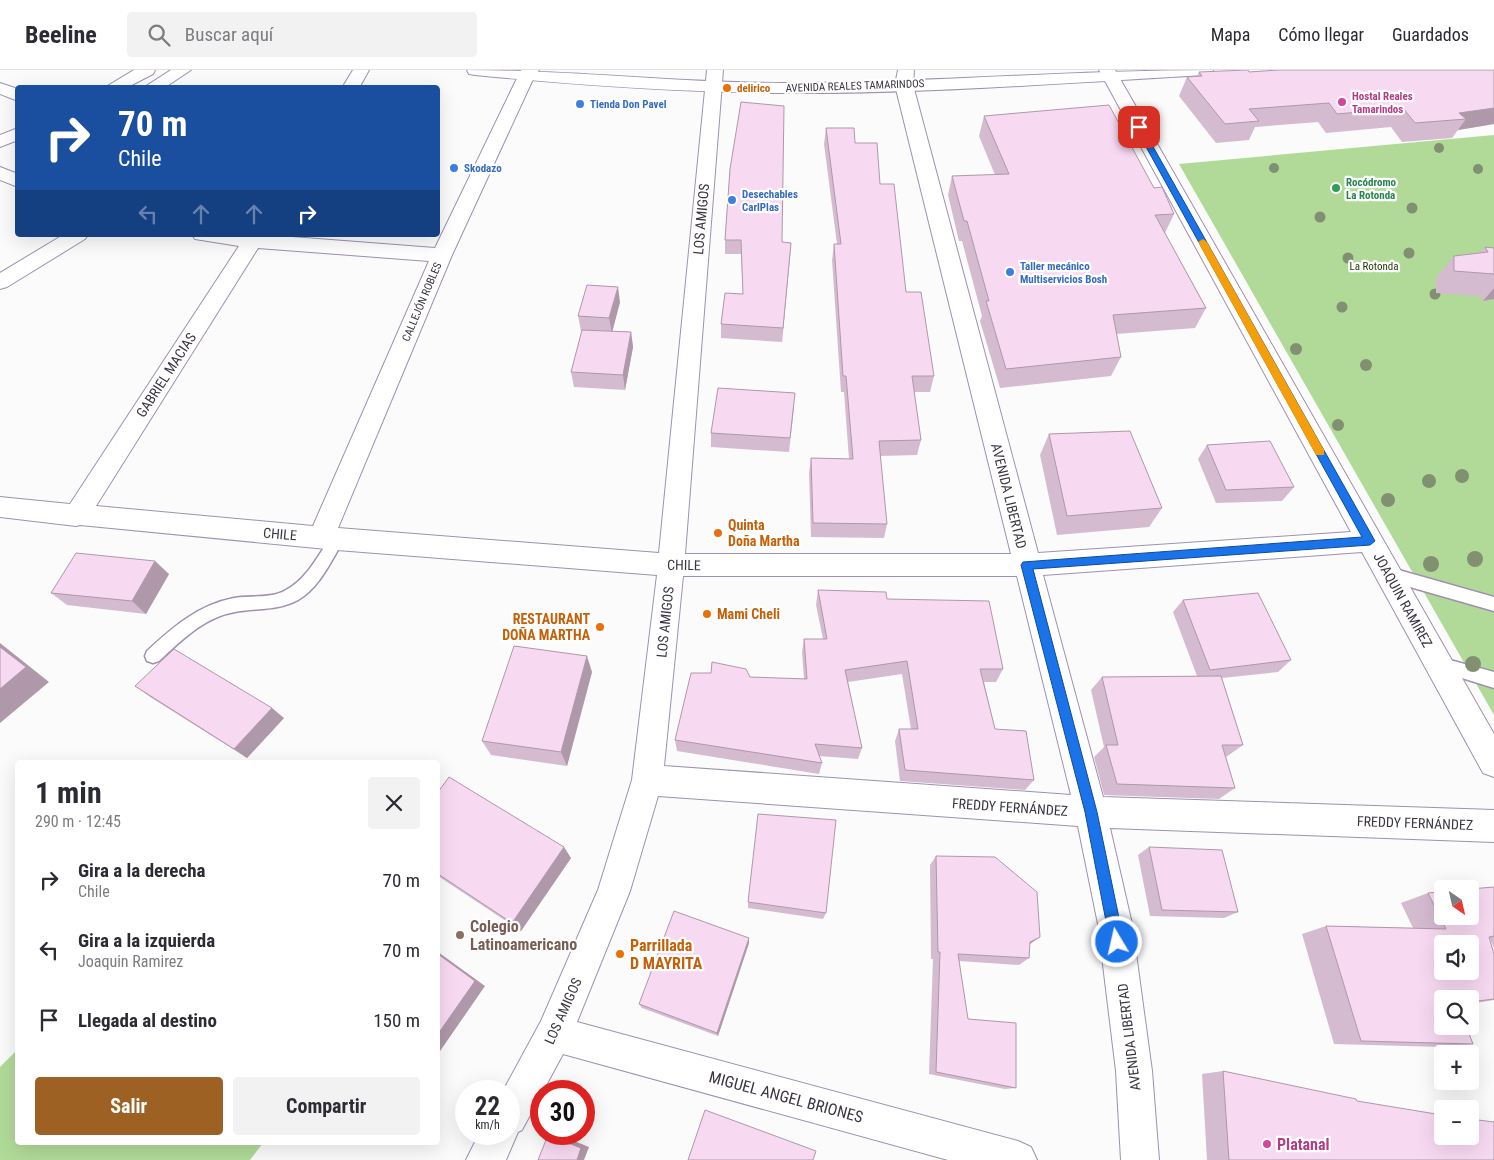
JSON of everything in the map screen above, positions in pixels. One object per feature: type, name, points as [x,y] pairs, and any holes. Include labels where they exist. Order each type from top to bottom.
[{"type":"street","points":[[118,85],[147,70]]},
{"type":"street","points":[[156,85],[183,70]]},
{"type":"street","points":[[352,85],[361,70]]},
{"type":"street","name":"AVENIDA REALES TAMARINDOS","points":[[475,70],[714,78],[800,88],[905,78],[1205,70]]},
{"type":"street","name":"CALLEJÓN ROBLES","points":[[329,538],[442,255],[529,72]]},
{"type":"street","name":"JOAQUIN RAMIREZ","points":[[1108,72],[1494,763]]},
{"type":"street","name":"LOS AMIGOS","points":[[520,1097],[554,1034],[614,891],[647,780],[671,565],[714,78]]},
{"type":"street","name":"AVENIDA LIBERTAD","points":[[905,78],[1091,812],[1115,924],[1134,1071],[1140,1160]]},
{"type":"street","points":[[0,88],[15,95]]},
{"type":"street","points":[[15,138],[2,158],[15,176]]},
{"type":"street","points":[[0,282],[75,237]]},
{"type":"street","points":[[237,237],[442,255]]},
{"type":"street","name":"GABRIEL MACIAS","points":[[76,516],[254,238]]},
{"type":"street","name":"CHILE","points":[[0,507],[76,516],[329,538],[671,565],[1027,565],[1370,541]]},
{"type":"street","name":"FREDDY FERNÁNDEZ","points":[[647,780],[1091,812],[1494,826]]},
{"type":"street","name":"MIGUEL ANGEL BRIONES","points":[[554,1034],[1018,1160]]},
{"type":"street","points":[[485,1160],[494,1145]]},
{"type":"lane","points":[[153,656],[195,619],[226,606],[264,604],[281,600],[302,588],[329,538]]},
{"type":"lane","points":[[1388,574],[1494,604]]},
{"type":"lane","points":[[1438,664],[1494,680]]},
{"type":"green space","name":"La Rotonda","points":[[1494,135],[1494,715],[1179,164]]},
{"type":"green space","points":[[15,1052],[15,1145],[261,1145],[250,1160],[0,1160],[0,1067]]},
{"type":"building","points":[[1248,70],[1249,72],[1279,70],[1494,70],[1494,108],[1459,113],[1466,119],[1415,123],[1403,108],[1337,114],[1329,103],[1249,109],[1259,121],[1225,124],[1187,77],[1202,76],[1199,72]]},
{"type":"building","points":[[741,102],[784,106],[782,242],[791,243],[783,328],[721,324],[725,293],[743,294],[741,240],[725,240],[730,169]]},
{"type":"building","points":[[1109,105],[1154,188],[1162,187],[1174,214],[1155,215],[1206,308],[1113,315],[1121,357],[1006,369],[986,301],[989,301],[967,221],[964,221],[952,176],[1009,174],[984,116]]},
{"type":"building","points":[[826,128],[854,128],[855,143],[877,143],[880,184],[894,184],[906,292],[921,292],[934,376],[912,376],[921,440],[879,441],[887,524],[813,523],[811,458],[853,459],[846,376],[843,376],[834,244],[841,244]]},
{"type":"building","points":[[1485,247],[1494,248],[1494,274],[1454,271],[1454,256],[1488,252]]},
{"type":"building","points":[[587,285],[618,287],[609,318],[578,316]]},
{"type":"building","points":[[582,330],[631,332],[623,375],[571,372]]},
{"type":"building","points":[[718,388],[795,393],[790,438],[711,433]]},
{"type":"building","points":[[1130,431],[1162,508],[1067,516],[1049,434]]},
{"type":"building","points":[[1270,441],[1294,487],[1226,490],[1207,445]]},
{"type":"building","points":[[76,553],[155,561],[132,601],[51,593]]},
{"type":"building","points":[[818,590],[886,592],[887,599],[989,601],[1003,669],[980,669],[995,729],[1026,731],[1034,780],[905,770],[899,729],[918,729],[907,661],[845,670],[862,748],[815,744],[822,763],[675,740],[691,673],[711,673],[712,662],[746,669],[750,677],[807,679],[804,639],[827,639]]},
{"type":"building","points":[[1258,593],[1291,660],[1210,670],[1183,600]]},
{"type":"building","points":[[514,646],[587,656],[561,752],[482,741]]},
{"type":"building","points":[[0,647],[26,667],[0,689]]},
{"type":"building","points":[[174,649],[272,708],[234,749],[135,686]]},
{"type":"building","points":[[1221,676],[1243,745],[1222,745],[1235,788],[1117,784],[1106,745],[1118,745],[1102,677]]},
{"type":"building","points":[[449,777],[564,847],[512,923],[440,875],[440,789]]},
{"type":"building","points":[[758,814],[836,820],[826,913],[748,902]]},
{"type":"building","points":[[1149,847],[1222,850],[1238,912],[1162,910]]},
{"type":"building","points":[[936,856],[995,857],[1037,892],[1040,937],[1030,942],[1029,958],[958,954],[968,1019],[1016,1023],[1016,1088],[936,1072],[940,952],[938,952]]},
{"type":"building","points":[[1494,887],[1494,936],[1489,937],[1494,954],[1494,999],[1479,1001],[1479,990],[1434,990],[1434,1035],[1470,1035],[1473,1044],[1361,1041],[1326,926],[1446,929],[1444,925],[1479,925],[1479,888]]},
{"type":"building","points":[[1428,893],[1434,893],[1434,905]]},
{"type":"building","points":[[674,911],[749,938],[717,1033],[639,1004]]},
{"type":"building","points":[[440,955],[475,981],[440,1031]]},
{"type":"building","points":[[1223,1071],[1356,1099],[1357,1101],[1434,1114],[1434,1145],[1479,1145],[1479,1120],[1494,1122],[1494,1160],[1229,1160]]},
{"type":"building","points":[[705,1110],[816,1151],[813,1160],[688,1160]]},
{"type":"building","points":[[544,1145],[573,1145],[581,1148],[577,1160],[538,1160]]},
{"type":"slow traffic","points":[[1203,242],[1320,452]]},
{"type":"place","name":"delirico","points":[[727,88]]},
{"type":"place","name":"Hostal Reales Tamarindos","points":[[1342,102]]},
{"type":"place","name":"Tienda Don Pavel","points":[[580,104]]},
{"type":"place","name":"Skodazo","points":[[454,168]]},
{"type":"place","name":"Rocódromo La Rotonda","points":[[1336,188]]},
{"type":"place","name":"Desechables CarlPlas","points":[[732,200]]},
{"type":"place","name":"Taller mecánico Multiservicios Bosh","points":[[1010,272]]},
{"type":"place","name":"Quinta Doña Martha","points":[[718,533]]},
{"type":"place","name":"Mami Cheli","points":[[707,614]]},
{"type":"place","name":"RESTAURANT DOÑA MARTHA","points":[[600,627]]},
{"type":"place","name":"Colegio Latinoamericano","points":[[460,935]]},
{"type":"place","name":"Parrillada D MAYRITA","points":[[620,954]]},
{"type":"place","name":"Platanal","points":[[1267,1144]]},
{"type":"route","points":[[1117,942],[1115,924],[1091,812],[1027,565],[1370,541],[1139,127]]}]
